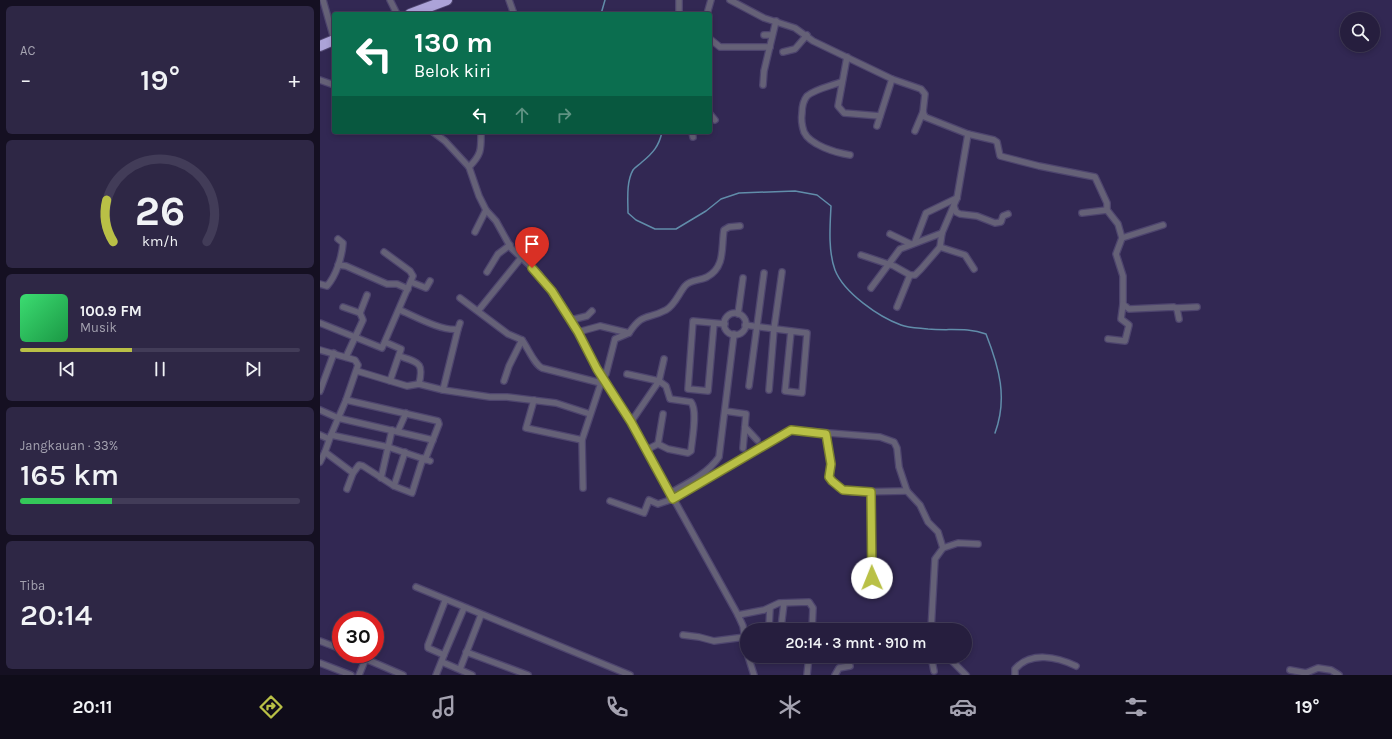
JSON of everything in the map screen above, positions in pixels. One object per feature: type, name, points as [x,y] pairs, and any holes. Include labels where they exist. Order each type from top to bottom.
[{"type":"highway","points":[[415,12],[447,0]]},
{"type":"highway","points":[[320,46],[332,41]]},
{"type":"street","points":[[390,0],[396,12]]},
{"type":"street","points":[[509,0],[513,12]]},
{"type":"street","points":[[679,0],[679,12]]},
{"type":"street","points":[[708,12],[711,0]]},
{"type":"street","points":[[730,0],[764,18],[795,28],[807,35],[813,41],[892,79],[924,91],[925,98],[923,112],[915,131]]},
{"type":"street","points":[[322,1],[332,34]]},
{"type":"street","points":[[763,85],[764,71],[770,47],[771,35],[776,21]]},
{"type":"street","points":[[764,35],[771,35]]},
{"type":"street","points":[[783,52],[795,49],[807,35]]},
{"type":"street","points":[[712,41],[720,47],[770,47]]},
{"type":"street","points":[[847,57],[841,82],[838,106],[842,111],[861,115],[870,114],[880,116]]},
{"type":"street","points":[[878,126],[892,79]]},
{"type":"street","points":[[320,80],[332,84]]},
{"type":"street","points":[[841,82],[813,92],[806,98],[802,106],[801,120],[804,132],[811,140],[842,154],[850,155]]},
{"type":"street","points":[[923,112],[925,117],[968,134],[994,140],[997,142],[1000,156],[1055,170],[1093,176],[1097,179],[1104,195],[1107,210],[1118,224],[1122,238],[1116,254],[1123,276],[1123,304],[1121,316],[1123,321],[1129,325],[1125,341],[1108,339]]},
{"type":"street","points":[[712,116],[715,120]]},
{"type":"street","points":[[436,134],[445,141],[469,166],[479,196],[486,210],[496,221],[510,245],[544,280],[578,332],[603,380],[631,422],[738,614],[741,623]]},
{"type":"street","points":[[469,166],[478,157],[482,144],[481,134]]},
{"type":"street","points":[[861,255],[888,263],[910,275],[914,275],[921,270],[940,247],[942,233],[957,198],[968,134]]},
{"type":"street","points":[[913,243],[926,213],[957,198]]},
{"type":"street","points":[[954,205],[956,212],[960,214],[977,216],[995,223],[1001,222],[1003,216],[1008,214]]},
{"type":"street","points":[[475,232],[486,210]]},
{"type":"street","points":[[1082,213],[1107,210]]},
{"type":"street","points":[[1122,238],[1163,225]]},
{"type":"street","points":[[583,488],[582,440],[590,414],[606,374],[615,339],[629,333],[634,325],[643,317],[663,311],[670,307],[689,282],[707,277],[721,261],[724,246],[724,230],[729,227],[740,226]]},
{"type":"street","points":[[871,288],[888,263],[900,249],[942,233]]},
{"type":"street","points":[[890,234],[913,243]]},
{"type":"street","points":[[321,286],[326,286],[338,265],[343,243],[338,239]]},
{"type":"street","points":[[487,272],[498,254],[510,245]]},
{"type":"street","points":[[940,247],[965,255],[974,269]]},
{"type":"street","points":[[320,323],[382,348],[400,310],[413,273],[384,252]]},
{"type":"street","points":[[478,311],[521,258]]},
{"type":"street","points":[[338,265],[346,266],[387,284],[397,284],[408,289]]},
{"type":"street","points":[[769,390],[774,329],[782,272]]},
{"type":"street","points":[[749,386],[764,273]]},
{"type":"street","points":[[897,307],[910,275]]},
{"type":"street","points":[[738,314],[743,278]]},
{"type":"street","points":[[411,282],[426,288],[430,281]]},
{"type":"street","points":[[346,358],[362,320],[360,313],[367,295]]},
{"type":"street","points":[[460,298],[508,334],[522,340],[531,352],[536,365],[542,368],[603,380]]},
{"type":"street","points":[[1123,304],[1129,309],[1198,307]]},
{"type":"street","points":[[343,307],[360,313]]},
{"type":"street","points":[[1176,308],[1179,319]]},
{"type":"street","points":[[400,310],[426,322],[453,330],[459,326],[443,390]]},
{"type":"street","points":[[570,320],[587,316],[592,311]]},
{"type":"street","points":[[738,314],[744,318],[746,326],[741,332],[734,334],[726,330],[724,324],[729,315],[738,314]]},
{"type":"street","points":[[714,323],[708,391],[688,389],[693,321],[714,323],[724,324]]},
{"type":"street","points":[[578,332],[600,326],[629,333]]},
{"type":"street","points":[[746,326],[774,329],[791,331],[807,333],[802,392],[785,391],[791,331]]},
{"type":"street","points":[[672,496],[702,475],[719,457],[734,334]]},
{"type":"street","points":[[504,381],[509,366],[522,340]]},
{"type":"street","points":[[385,342],[402,348],[390,381]]},
{"type":"street","points":[[320,350],[334,353],[357,362],[357,371],[320,462]]},
{"type":"street","points":[[320,392],[334,353]]},
{"type":"street","points":[[399,356],[418,363],[421,366],[422,370],[419,384]]},
{"type":"street","points":[[631,422],[659,381],[664,359]]},
{"type":"street","points":[[357,371],[407,386],[419,384],[443,390],[490,397],[507,397],[556,403],[590,414]]},
{"type":"street","points":[[627,374],[659,381],[666,386],[670,399],[691,402],[694,413],[691,451],[688,453],[668,449],[658,444]]},
{"type":"street","points":[[346,400],[438,421],[439,424],[412,493],[394,486],[363,466],[359,465],[353,473],[347,489]]},
{"type":"street","points":[[534,400],[526,428],[582,440]]},
{"type":"street","points":[[320,410],[338,418],[433,440]]},
{"type":"street","points":[[725,411],[746,414],[743,448]]},
{"type":"street","points":[[398,431],[406,413]]},
{"type":"street","points":[[658,444],[663,414]]},
{"type":"street","points":[[745,427],[757,440]]},
{"type":"street","points":[[381,478],[392,430]]},
{"type":"street","points":[[610,501],[641,513],[645,512],[649,500],[658,504],[791,430],[826,434],[874,436],[894,442],[897,448],[899,467],[907,491],[920,505],[928,522],[938,532],[943,548]]},
{"type":"street","points":[[826,434],[831,464],[829,477],[843,490],[871,492],[907,491]]},
{"type":"street","points":[[320,435],[388,447],[426,460]]},
{"type":"street","points":[[646,450],[658,444]]},
{"type":"street","points":[[325,452],[353,473]]},
{"type":"street","points":[[394,486],[405,452]]},
{"type":"street","points":[[871,492],[872,578]]},
{"type":"street","points":[[931,623],[935,559],[943,548],[958,544],[978,544]]},
{"type":"street","points":[[416,587],[445,601],[630,675]]},
{"type":"street","points":[[444,655],[428,648],[428,645],[445,601]]},
{"type":"street","points":[[738,614],[770,608],[774,604],[809,602],[812,604],[813,608],[812,623]]},
{"type":"street","points":[[782,623],[784,603]]},
{"type":"street","points":[[436,675],[464,608]]},
{"type":"street","points":[[769,623],[770,608]]},
{"type":"street","points":[[460,669],[481,615]]},
{"type":"street","points":[[683,635],[699,636],[717,641],[740,638]]},
{"type":"street","points":[[320,641],[332,646]]},
{"type":"street","points":[[466,652],[528,675]]},
{"type":"street","points":[[1015,675],[1015,669],[1022,661],[1034,659],[1051,657],[1076,666]]},
{"type":"street","points":[[442,662],[471,675]]},
{"type":"street","points":[[320,663],[350,675]]},
{"type":"street","points":[[359,675],[364,663]]},
{"type":"street","points":[[377,663],[403,675]]},
{"type":"street","points":[[750,663],[754,675]]},
{"type":"street","points":[[807,675],[808,663]]},
{"type":"street","points":[[932,663],[934,672]]},
{"type":"street","points":[[954,663],[966,675]]},
{"type":"street","points":[[835,675],[839,668],[850,666]]},
{"type":"street","points":[[1290,670],[1306,673],[1318,668],[1331,670],[1339,675]]},
{"type":"waterway","points":[[602,12],[605,0]]},
{"type":"waterway","points":[[661,134],[655,149],[634,169],[631,175],[628,192],[628,213],[636,220],[655,229],[676,229],[706,211],[721,199],[739,193],[795,191],[817,195],[831,206],[830,247],[835,270],[846,287],[863,303],[883,316],[904,326],[935,330],[965,330],[986,334],[995,358],[1000,383],[1001,407],[995,433]]},
{"type":"route","points":[[532,268],[539,274],[552,291],[578,332],[597,369],[603,376],[631,422],[673,499],[791,430],[803,430],[826,434],[831,464],[829,477],[832,481],[843,490],[871,492],[872,578]]}]
